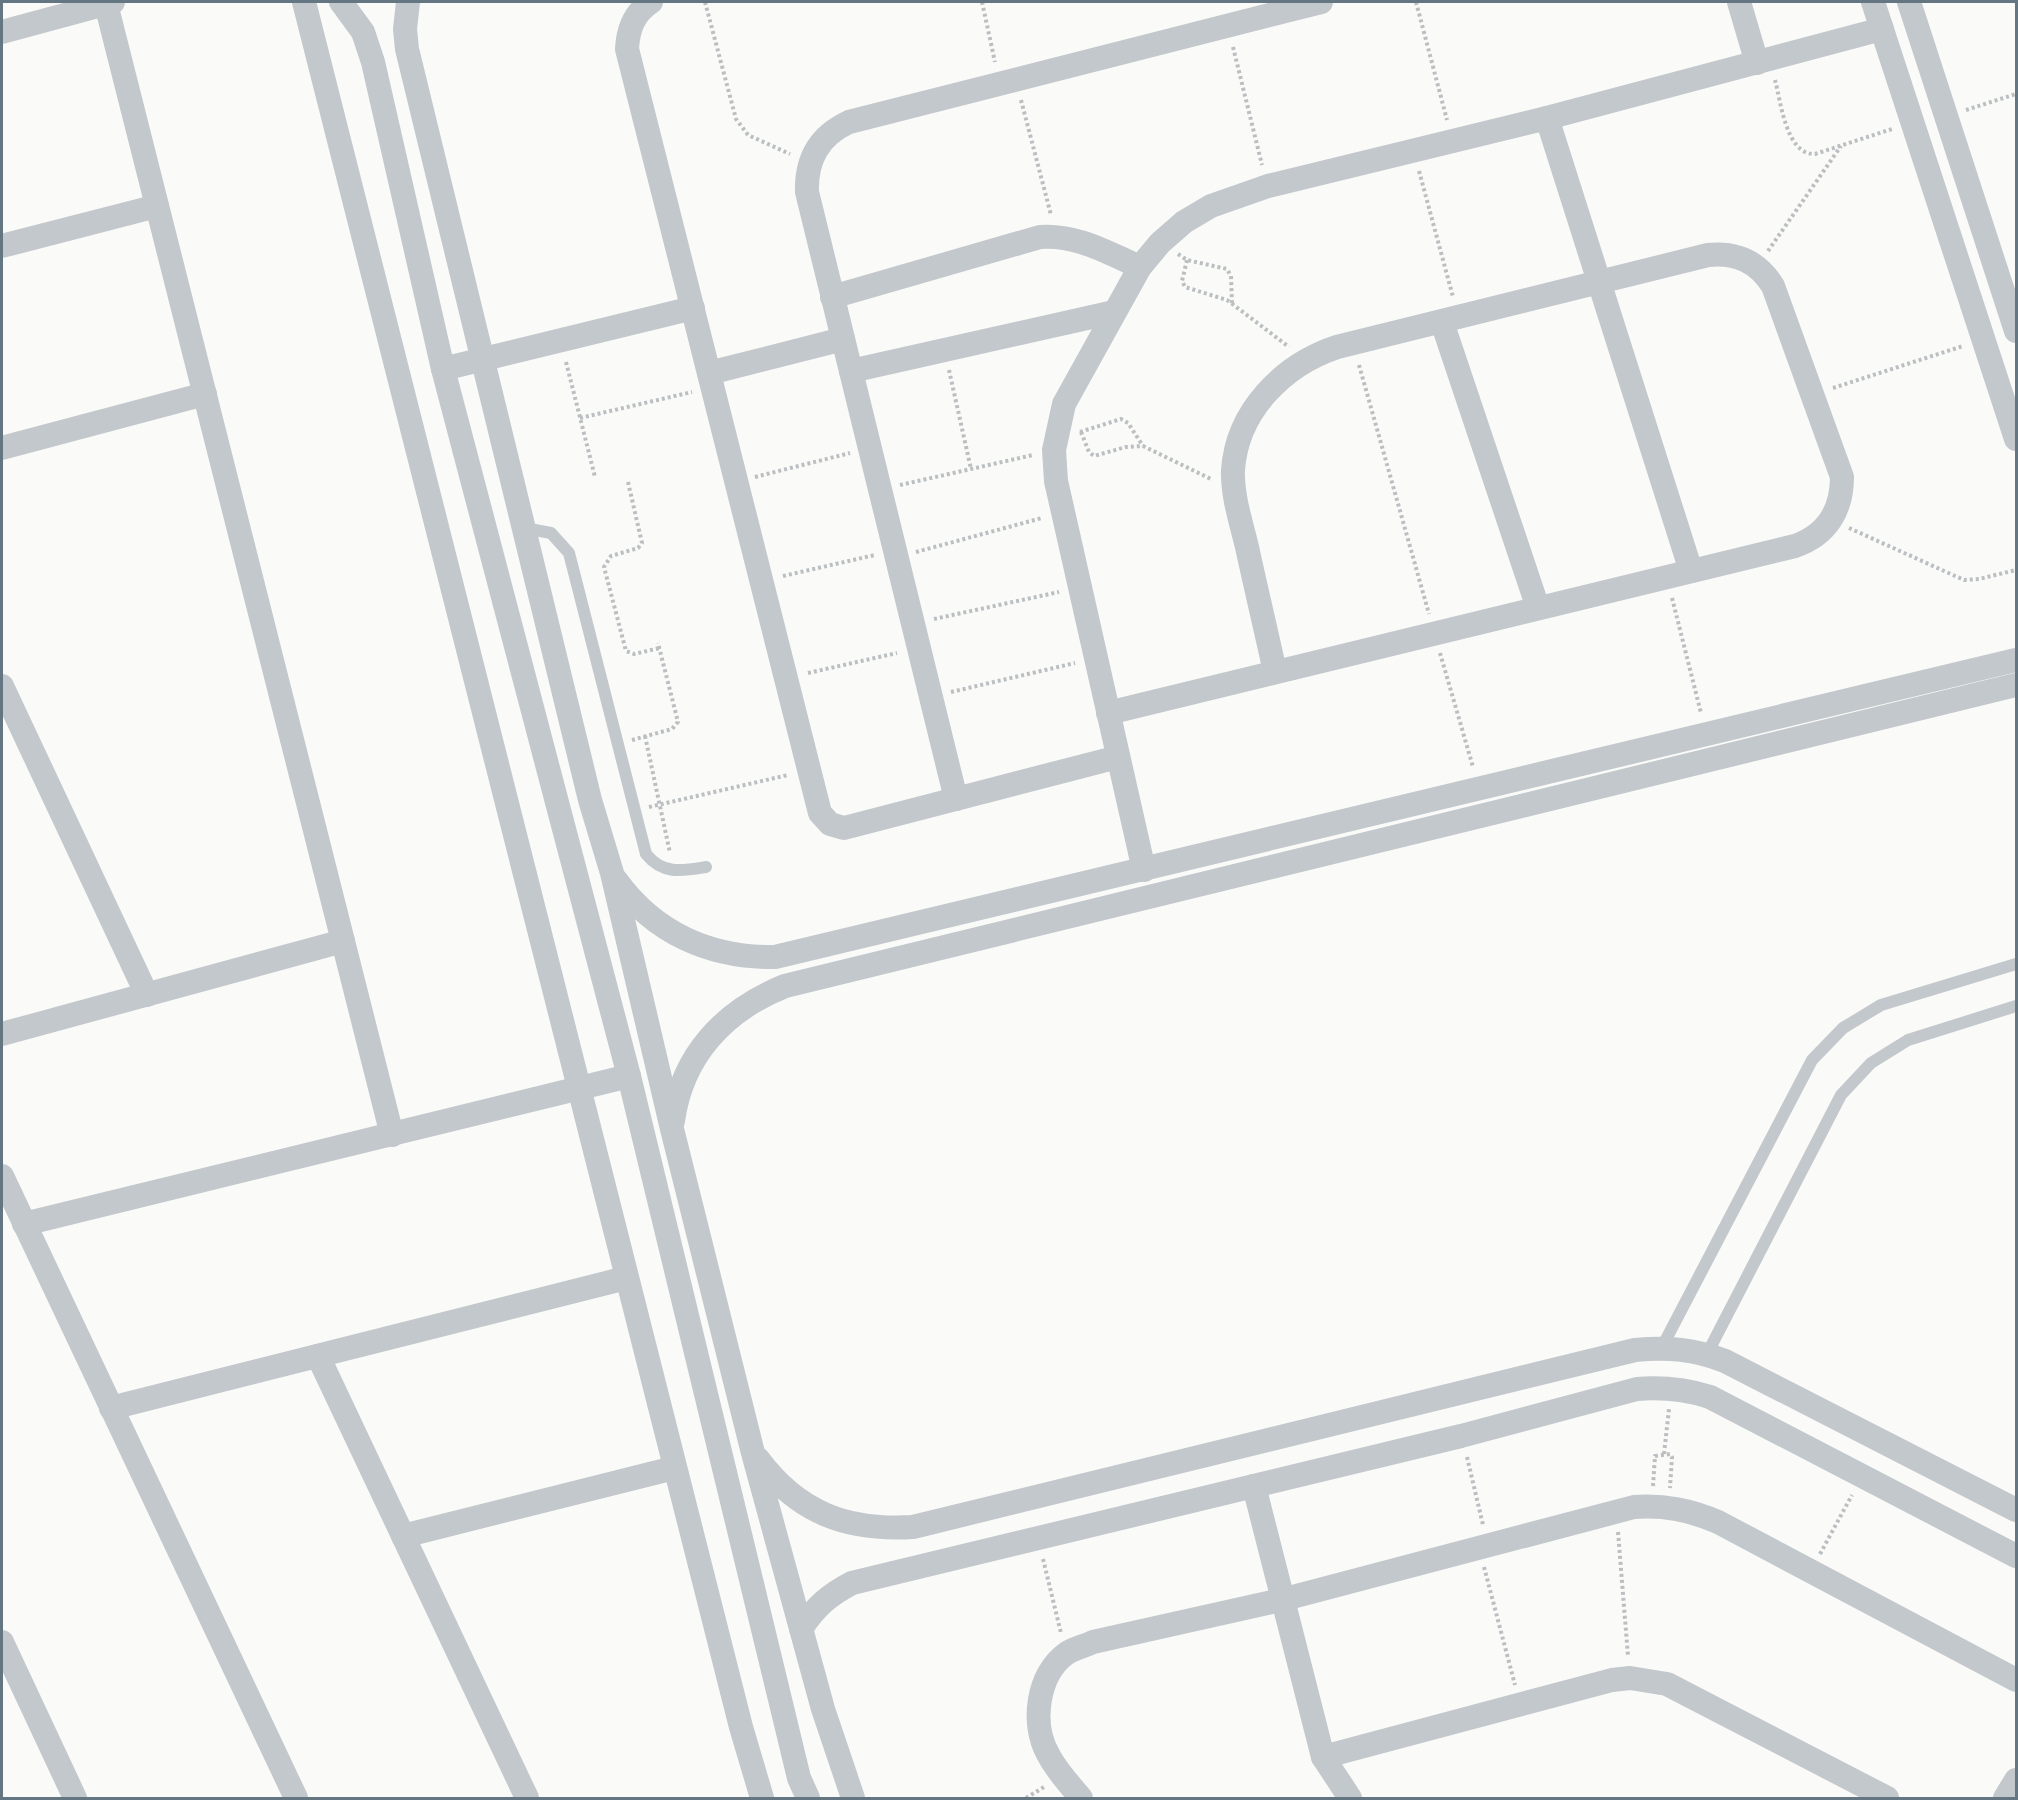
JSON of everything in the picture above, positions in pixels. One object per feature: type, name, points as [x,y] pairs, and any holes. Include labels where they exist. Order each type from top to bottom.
[{"type":"street","points":[[304,2],[674,1468],[741,1727],[762,1798]]},
{"type":"street","points":[[341,2],[363,32],[373,62],[443,369],[629,1076],[799,1778],[808,1798]]},
{"type":"street","points":[[408,2],[405,29],[407,49],[590,800],[612,873],[672,1129],[753,1453],[829,1729],[853,1798]]},
{"type":"street","points":[[651,2],[637,15],[631,25],[627,49],[820,813],[830,824],[844,828],[1118,757]]},
{"type":"street","points":[[956,799],[807,192],[809,162],[815,149],[825,138],[849,122],[1321,2]]},
{"type":"street","points":[[1739,2],[1763,61]]},
{"type":"street","points":[[1873,2],[2016,439]]},
{"type":"street","points":[[1909,2],[2016,331]]},
{"type":"street","points":[[2,32],[110,3],[157,206],[392,1135]]},
{"type":"street","points":[[1144,870],[1056,481],[1055,442],[1071,390],[1140,267],[1160,243],[1184,222],[1212,206],[1268,186],[1453,142],[1882,29]]},
{"type":"street","points":[[1546,118],[1691,571]]},
{"type":"street","points":[[2,246],[157,206]]},
{"type":"street","points":[[832,297],[1040,237],[1057,236],[1092,246],[1140,267]]},
{"type":"street","points":[[1954,248],[1986,238]]},
{"type":"street","points":[[1108,713],[1691,571],[1807,541],[1820,533],[1832,520],[1842,492],[1842,477],[1773,286],[1757,266],[1734,255],[1721,254],[1353,344],[1306,360],[1274,384],[1250,416],[1236,456],[1235,491],[1275,672]]},
{"type":"street","points":[[443,369],[693,308]]},
{"type":"street","points":[[851,371],[1114,312]]},
{"type":"street","points":[[1451,320],[1538,608]]},
{"type":"street","points":[[711,380],[843,339]]},
{"type":"street","points":[[2,448],[205,394]]},
{"type":"street","points":[[612,873],[642,911],[668,930],[704,948],[751,957],[775,957],[2016,660]]},
{"type":"street","points":[[2,686],[147,995]]},
{"type":"street","points":[[672,1129],[682,1082],[706,1040],[742,1007],[786,986],[2016,686]]},
{"type":"street","points":[[2,1034],[343,941]]},
{"type":"street","points":[[24,1224],[629,1076]]},
{"type":"street","points":[[2,1176],[296,1798]]},
{"type":"street","points":[[111,1408],[626,1278]]},
{"type":"street","points":[[753,1453],[772,1478],[795,1498],[822,1514],[851,1525],[882,1529],[913,1527],[1635,1350],[1662,1347],[1707,1354],[2016,1510]]},
{"type":"street","points":[[318,1356],[527,1798]]},
{"type":"street","points":[[801,1629],[813,1610],[831,1594],[852,1583],[1461,1436],[1637,1389],[1671,1388],[1710,1396],[2016,1556]]},
{"type":"street","points":[[403,1536],[674,1468]]},
{"type":"street","points":[[1254,1486],[1281,1600],[1323,1757],[1350,1798]]},
{"type":"street","points":[[1081,1798],[1047,1753],[1039,1726],[1040,1698],[1048,1675],[1066,1654],[1093,1642],[1281,1600],[1484,1548],[1617,1510],[1660,1506],[1694,1512],[1718,1522],[2016,1680]]},
{"type":"street","points":[[2,1642],[75,1798]]},
{"type":"street","points":[[1323,1757],[1612,1680],[1630,1678],[1667,1683],[1887,1798]]},
{"type":"street","points":[[2005,1798],[2016,1780]]},
{"type":"lane","points":[[524,528],[551,533],[569,553],[646,854],[661,868],[674,871],[706,867]]},
{"type":"lane","points":[[1662,1347],[1812,1060],[1843,1028],[1881,1005],[2016,964]]},
{"type":"lane","points":[[1707,1354],[1840,1095],[1871,1063],[1908,1040],[1949,1025],[2016,1006]]},
{"type":"path","points":[[705,2],[736,119],[741,128],[757,140],[809,162]]},
{"type":"path","points":[[982,2],[1057,236]]},
{"type":"path","points":[[1416,2],[1453,142]]},
{"type":"path","points":[[1228,25],[1268,186]]},
{"type":"path","points":[[1763,61],[1795,146],[1809,154],[1912,123]]},
{"type":"path","points":[[1946,116],[2016,94]]},
{"type":"path","points":[[1757,266],[1842,145]]},
{"type":"path","points":[[1414,151],[1451,320]]},
{"type":"path","points":[[1160,243],[1186,260],[1227,269],[1231,276],[1232,304]]},
{"type":"path","points":[[1186,260],[1182,281],[1185,287],[1223,297],[1306,360]]},
{"type":"path","points":[[1813,394],[1984,340]]},
{"type":"path","points":[[1353,344],[1479,789]]},
{"type":"path","points":[[945,350],[971,469]]},
{"type":"path","points":[[564,356],[595,477]]},
{"type":"path","points":[[580,418],[711,380]]},
{"type":"path","points":[[880,490],[971,469],[1121,419],[1128,423],[1143,446]]},
{"type":"path","points":[[1081,432],[1089,452],[1094,456],[1126,447],[1143,446],[1235,491]]},
{"type":"path","points":[[737,482],[870,448]]},
{"type":"path","points":[[617,744],[672,729],[678,722],[659,645],[634,654],[626,651],[604,567],[610,556],[638,548],[642,543],[628,482]]},
{"type":"path","points":[[762,581],[896,554],[1063,512]]},
{"type":"path","points":[[1832,520],[1964,580],[1979,579],[2016,570]]},
{"type":"path","points":[[1667,577],[1707,735]]},
{"type":"path","points":[[913,623],[1080,587]]},
{"type":"path","points":[[787,678],[919,648]]},
{"type":"path","points":[[931,697],[1096,658]]},
{"type":"path","points":[[645,736],[674,871]]},
{"type":"path","points":[[634,810],[810,770]]},
{"type":"path","points":[[1664,1454],[1671,1388]]},
{"type":"path","points":[[1461,1436],[1520,1705]]},
{"type":"path","points":[[1664,1454],[1672,1457],[1660,1506],[1655,1457],[1664,1454]]},
{"type":"path","points":[[1810,1571],[1862,1475]]},
{"type":"path","points":[[1617,1510],[1630,1678]]},
{"type":"path","points":[[1038,1538],[1066,1654]]}]
